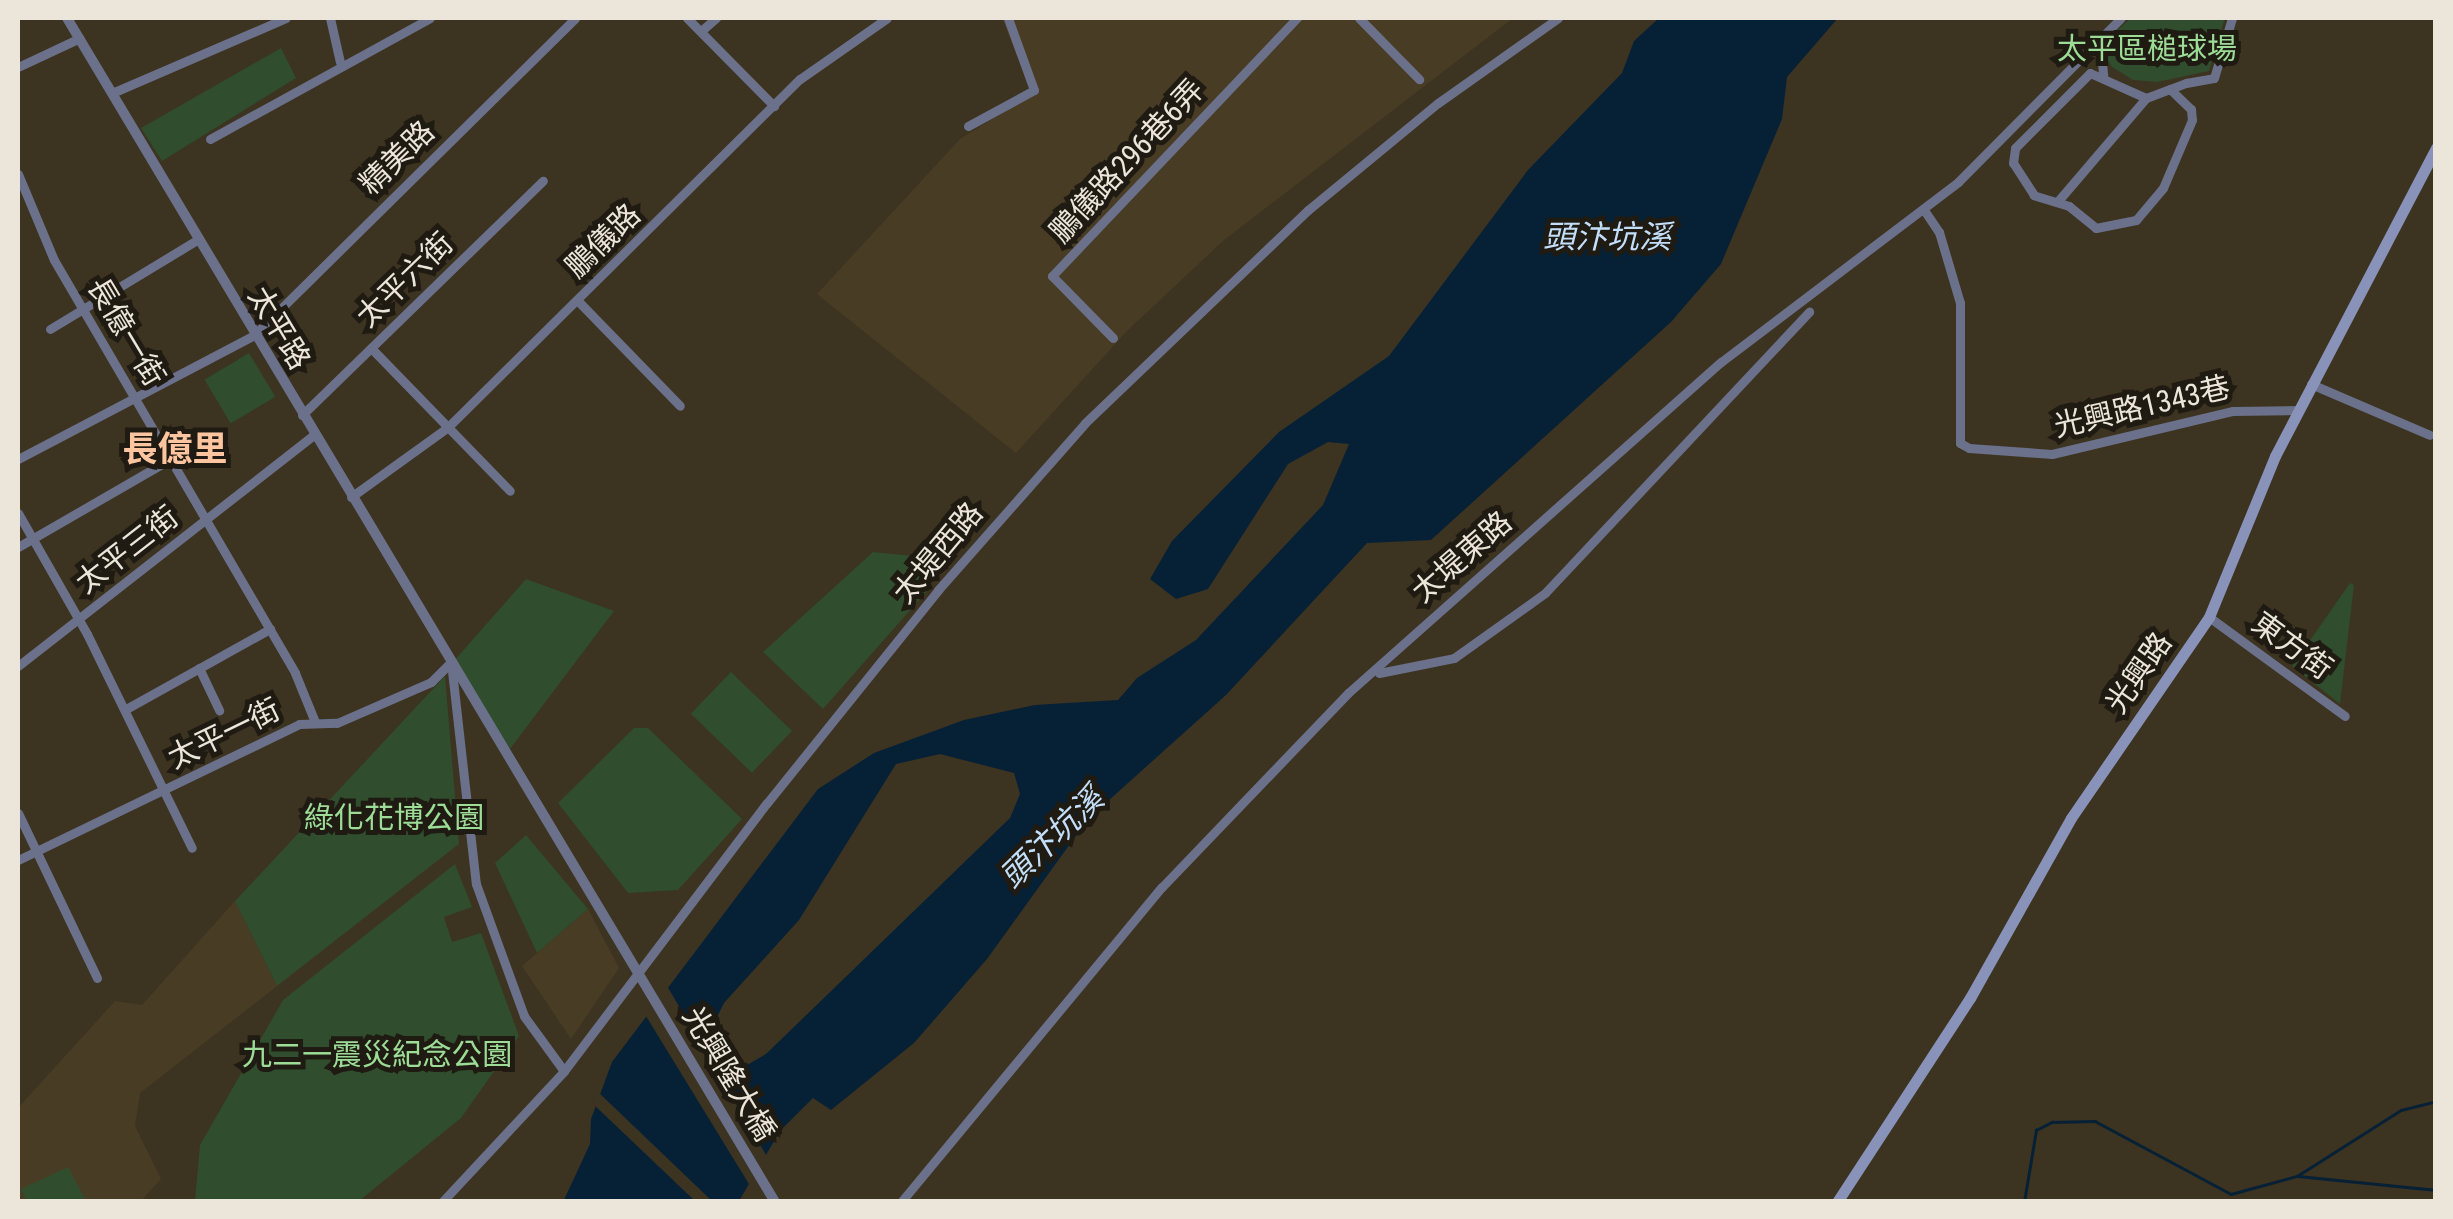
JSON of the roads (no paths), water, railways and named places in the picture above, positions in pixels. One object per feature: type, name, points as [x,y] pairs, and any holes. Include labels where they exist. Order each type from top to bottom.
[{"type":"main road","name":"光興路","points":[[1837,1202],[1970,998],[2071,818],[2209,616],[2298,410],[2436,148]]},
{"type":"street","name":"太平路","points":[[67,18],[351,498],[639,972]]},
{"type":"street","points":[[112,93],[286,18]]},
{"type":"street","points":[[330,18],[340,62]]},
{"type":"street","points":[[210,139],[340,62],[430,18]]},
{"type":"street","name":"精美路","points":[[18,459],[254,335],[575,18]]},
{"type":"street","points":[[688,18],[774,106]]},
{"type":"street","points":[[701,31],[716,18]]},
{"type":"street","name":"鵬儀路","points":[[351,498],[448,427],[815,66],[886,18]]},
{"type":"street","points":[[968,126],[1034,90],[1008,18]]},
{"type":"street","name":"鵬儀路296巷6弄","points":[[1113,338],[1052,276],[1297,18]]},
{"type":"street","points":[[1359,18],[1419,79]]},
{"type":"street","name":"太堤西路","points":[[442,1202],[564,1071],[938,590],[1151,354],[1346,178],[1558,18]]},
{"type":"street","name":"太堤東路","points":[[901,1202],[1162,887],[1348,693],[1721,362],[1924,210],[2100,43],[2121,18]]},
{"type":"street","points":[[2146,98],[2090,73],[2012,153],[2034,195],[2048,204],[2058,201],[2146,98],[2214,78],[2232,18]]},
{"type":"street","points":[[18,67],[80,38]]},
{"type":"street","points":[[2100,43],[2103,77]]},
{"type":"street","points":[[2058,201],[2089,224],[2113,229],[2136,220],[2162,188],[2192,120],[2191,109],[2170,90]]},
{"type":"street","name":"長億一街","points":[[18,178],[83,310],[270,630],[314,722]]},
{"type":"street","name":"太平六街","points":[[302,415],[544,180]]},
{"type":"street","name":"光興路1343巷","points":[[1924,210],[1941,243],[1960,303],[1960,443],[1969,448],[2052,454],[2233,411],[2298,410]]},
{"type":"street","points":[[50,329],[197,240]]},
{"type":"street","points":[[578,300],[680,406]]},
{"type":"street","points":[[1379,674],[1454,658],[1545,594],[1809,312]]},
{"type":"street","points":[[371,348],[510,491]]},
{"type":"street","points":[[2311,384],[2430,435]]},
{"type":"street","name":"太平三街","points":[[18,666],[314,435]]},
{"type":"street","points":[[18,548],[172,458]]},
{"type":"street","points":[[18,513],[126,709],[192,848]]},
{"type":"street","name":"東方街","points":[[2209,616],[2344,716]]},
{"type":"street","points":[[126,709],[270,630]]},
{"type":"street","name":"太平路","points":[[451,662],[476,884],[518,1004],[564,1071]]},
{"type":"street","name":"太平一街","points":[[18,860],[314,722],[356,716],[431,682],[451,662]]},
{"type":"street","points":[[199,668],[219,710]]},
{"type":"street","points":[[18,812],[97,978]]},
{"type":"street","name":"光興隆大橋","points":[[639,972],[775,1202]]},
{"type":"water","name":"頭汴坑溪","points":[[1659,18],[1838,18],[1787,77],[1782,119],[1721,264],[1671,322],[1431,540],[1367,543],[1226,695],[1088,819],[987,959],[914,1043],[831,1110],[813,1098],[780,1131],[739,1201],[563,1202],[590,1144],[591,1119],[612,1062],[818,789],[874,753],[964,720],[1035,705],[1118,700],[1137,678],[1196,640],[1323,505],[1349,444],[1328,442],[1288,464],[1208,589],[1176,599],[1150,579],[1172,541],[1279,432],[1389,356],[1528,170],[1622,73],[1634,41]],"holes":[[[940,754],[1014,773],[1020,794],[1010,818],[766,1054],[733,1073],[707,1065],[703,1045],[724,1003],[799,920],[896,764]]]},
{"type":"waterway","points":[[2024,1202],[2036,1130],[2052,1122],[2095,1121],[2231,1194],[2297,1176],[2401,1110],[2436,1101]]},
{"type":"waterway","points":[[2298,1176],[2436,1190]]},
{"type":"district","name":"長億里","points":[[175,450]]},
{"type":"park label","name":"太平區槌球場","points":[[2147,49]]},
{"type":"park label","name":"綠化花博公園","points":[[394,818]]},
{"type":"park label","name":"九二一震災紀念公園","points":[[377,1055]]}]
